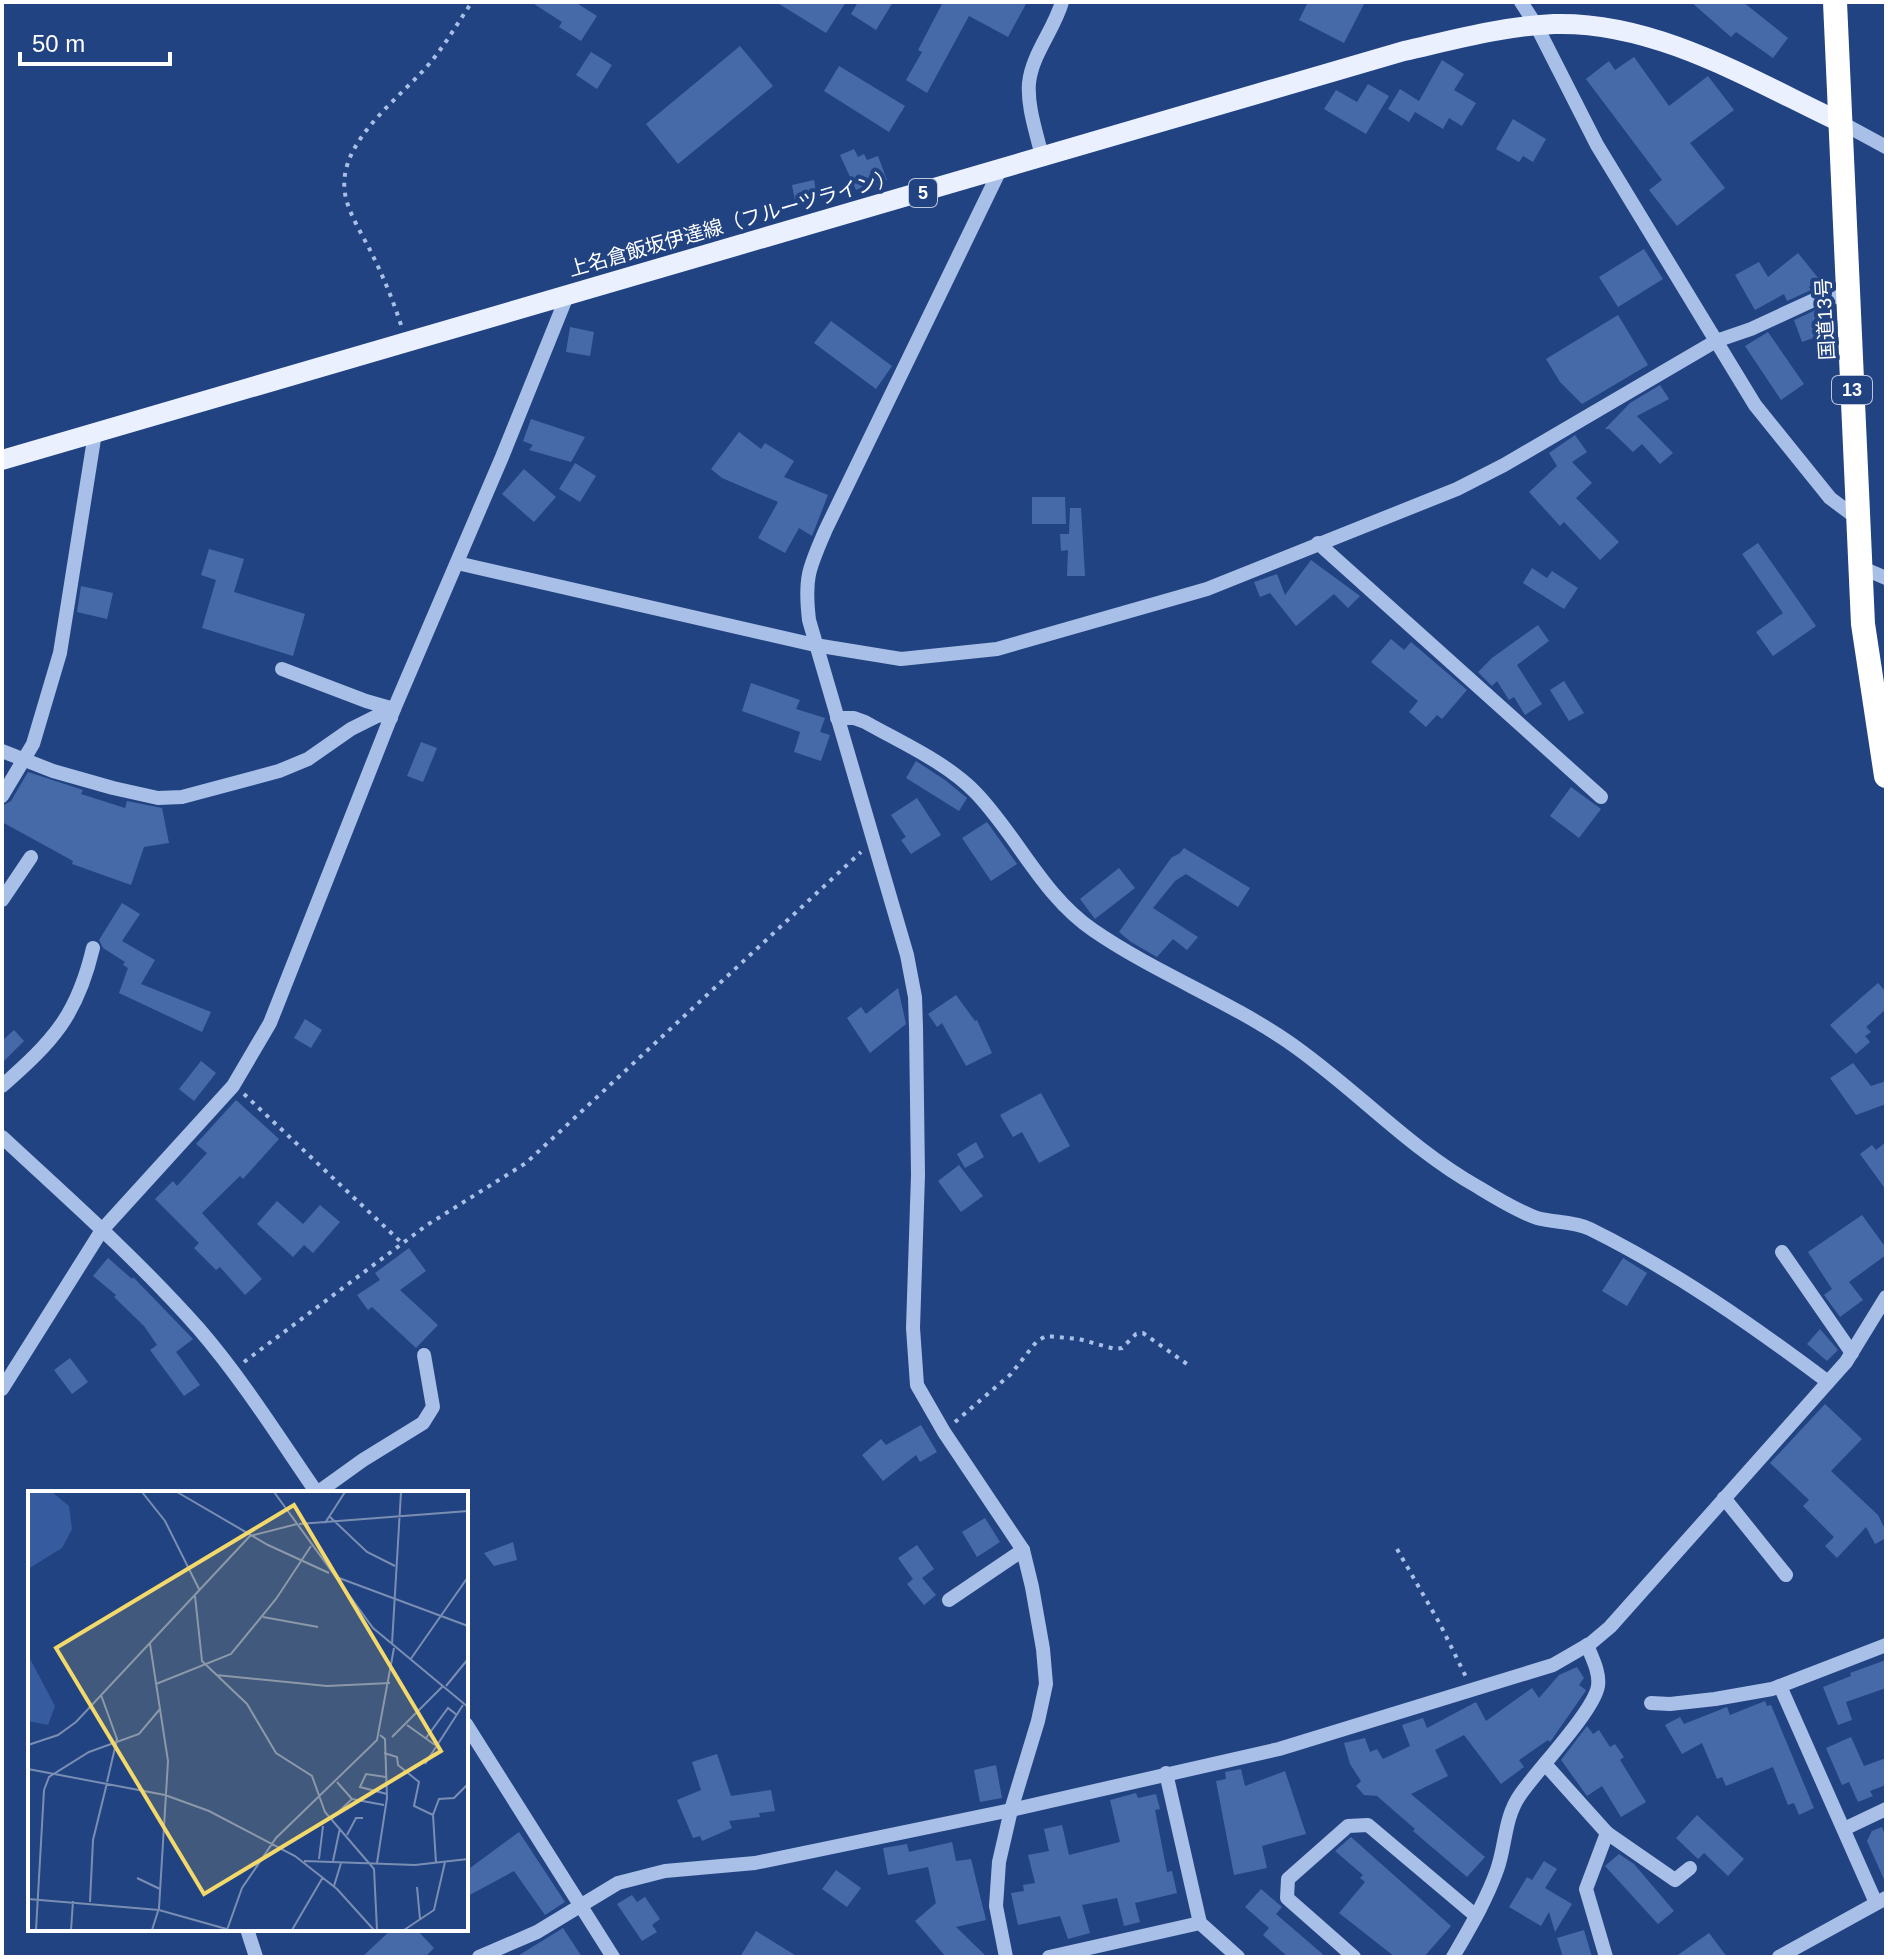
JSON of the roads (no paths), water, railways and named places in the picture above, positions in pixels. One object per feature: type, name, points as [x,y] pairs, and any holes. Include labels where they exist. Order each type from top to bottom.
[{"type":"highway","name":"国道13号","points":[[1835,2],[1863,624],[1886,776]]},
{"type":"main road","name":"上名倉飯坂伊達線（フルーツライン）","points":[[2,460],[1404,51],[1536,25],[1584,25],[1616,29],[1652,39],[1722,66],[1840,122]]},
{"type":"street","points":[[1042,157],[1029,98],[1029,82],[1062,2]]},
{"type":"street","points":[[1521,2],[1536,25],[1597,145],[1755,405],[1830,498],[1858,519]]},
{"type":"street","points":[[1840,122],[1886,147]]},
{"type":"street","points":[[1000,170],[811,564],[805,588],[815,645],[907,955],[915,997],[918,1175],[914,1364],[917,1385],[924,1401],[1023,1550],[1038,1618],[1046,1684],[999,1862],[996,1906],[1006,1957]]},
{"type":"street","points":[[2,1389],[102,1230],[233,1086],[270,1023],[392,714],[567,296]]},
{"type":"street","points":[[457,563],[815,645],[901,659],[997,649],[1207,589],[1457,489],[1504,465],[1716,341],[1751,329],[1816,299],[1848,296]]},
{"type":"street","points":[[2,796],[33,744],[60,653],[95,433]]},
{"type":"street","points":[[1318,543],[1601,797]]},
{"type":"street","points":[[1860,567],[1886,578]]},
{"type":"street","points":[[282,669],[392,714]]},
{"type":"street","points":[[2,751],[113,788],[158,798],[182,797],[279,771],[308,759],[351,729],[379,715],[392,714]]},
{"type":"street","points":[[837,718],[854,718],[865,722],[953,773],[989,808],[1047,889],[1074,916],[1123,948],[1283,1038],[1338,1078],[1453,1173],[1537,1218],[1579,1224],[1624,1246],[1693,1285],[1828,1382]]},
{"type":"street","points":[[2,900],[31,857]]},
{"type":"street","points":[[2,1086],[61,1028],[81,992],[93,948]]},
{"type":"street","points":[[2,1137],[182,1310],[232,1371],[316,1491]]},
{"type":"street","points":[[1782,1252],[1852,1353]]},
{"type":"street","points":[[479,1957],[537,1932],[618,1883],[665,1871],[755,1863],[1011,1810],[1279,1749],[1553,1665],[1610,1627],[1828,1382],[1852,1353],[1886,1297]]},
{"type":"street","points":[[320,1491],[423,1423],[433,1407],[424,1355]]},
{"type":"street","points":[[1724,1498],[1786,1575]]},
{"type":"street","points":[[949,1600],[1023,1550]]},
{"type":"street","points":[[1453,1957],[1498,1868],[1509,1815],[1519,1796],[1589,1707],[1598,1687],[1597,1671],[1587,1645]]},
{"type":"street","points":[[1651,1703],[1715,1699],[1780,1686],[1886,1645]]},
{"type":"street","points":[[1779,1957],[1881,1900],[1844,1829],[1780,1686]]},
{"type":"street","points":[[468,1727],[613,1957]]},
{"type":"street","points":[[468,1751],[479,1743]]},
{"type":"street","points":[[1545,1764],[1607,1833],[1675,1880],[1690,1868]]},
{"type":"street","points":[[1166,1773],[1200,1923],[1238,1957]]},
{"type":"street","points":[[1844,1829],[1886,1809]]},
{"type":"street","points":[[1354,1957],[1287,1898],[1288,1879],[1348,1826],[1368,1825],[1476,1916]]},
{"type":"street","points":[[1606,1957],[1586,1889],[1607,1833]]},
{"type":"street","points":[[1049,1957],[1200,1923]]},
{"type":"street","points":[[248,1931],[256,1957]]}]
